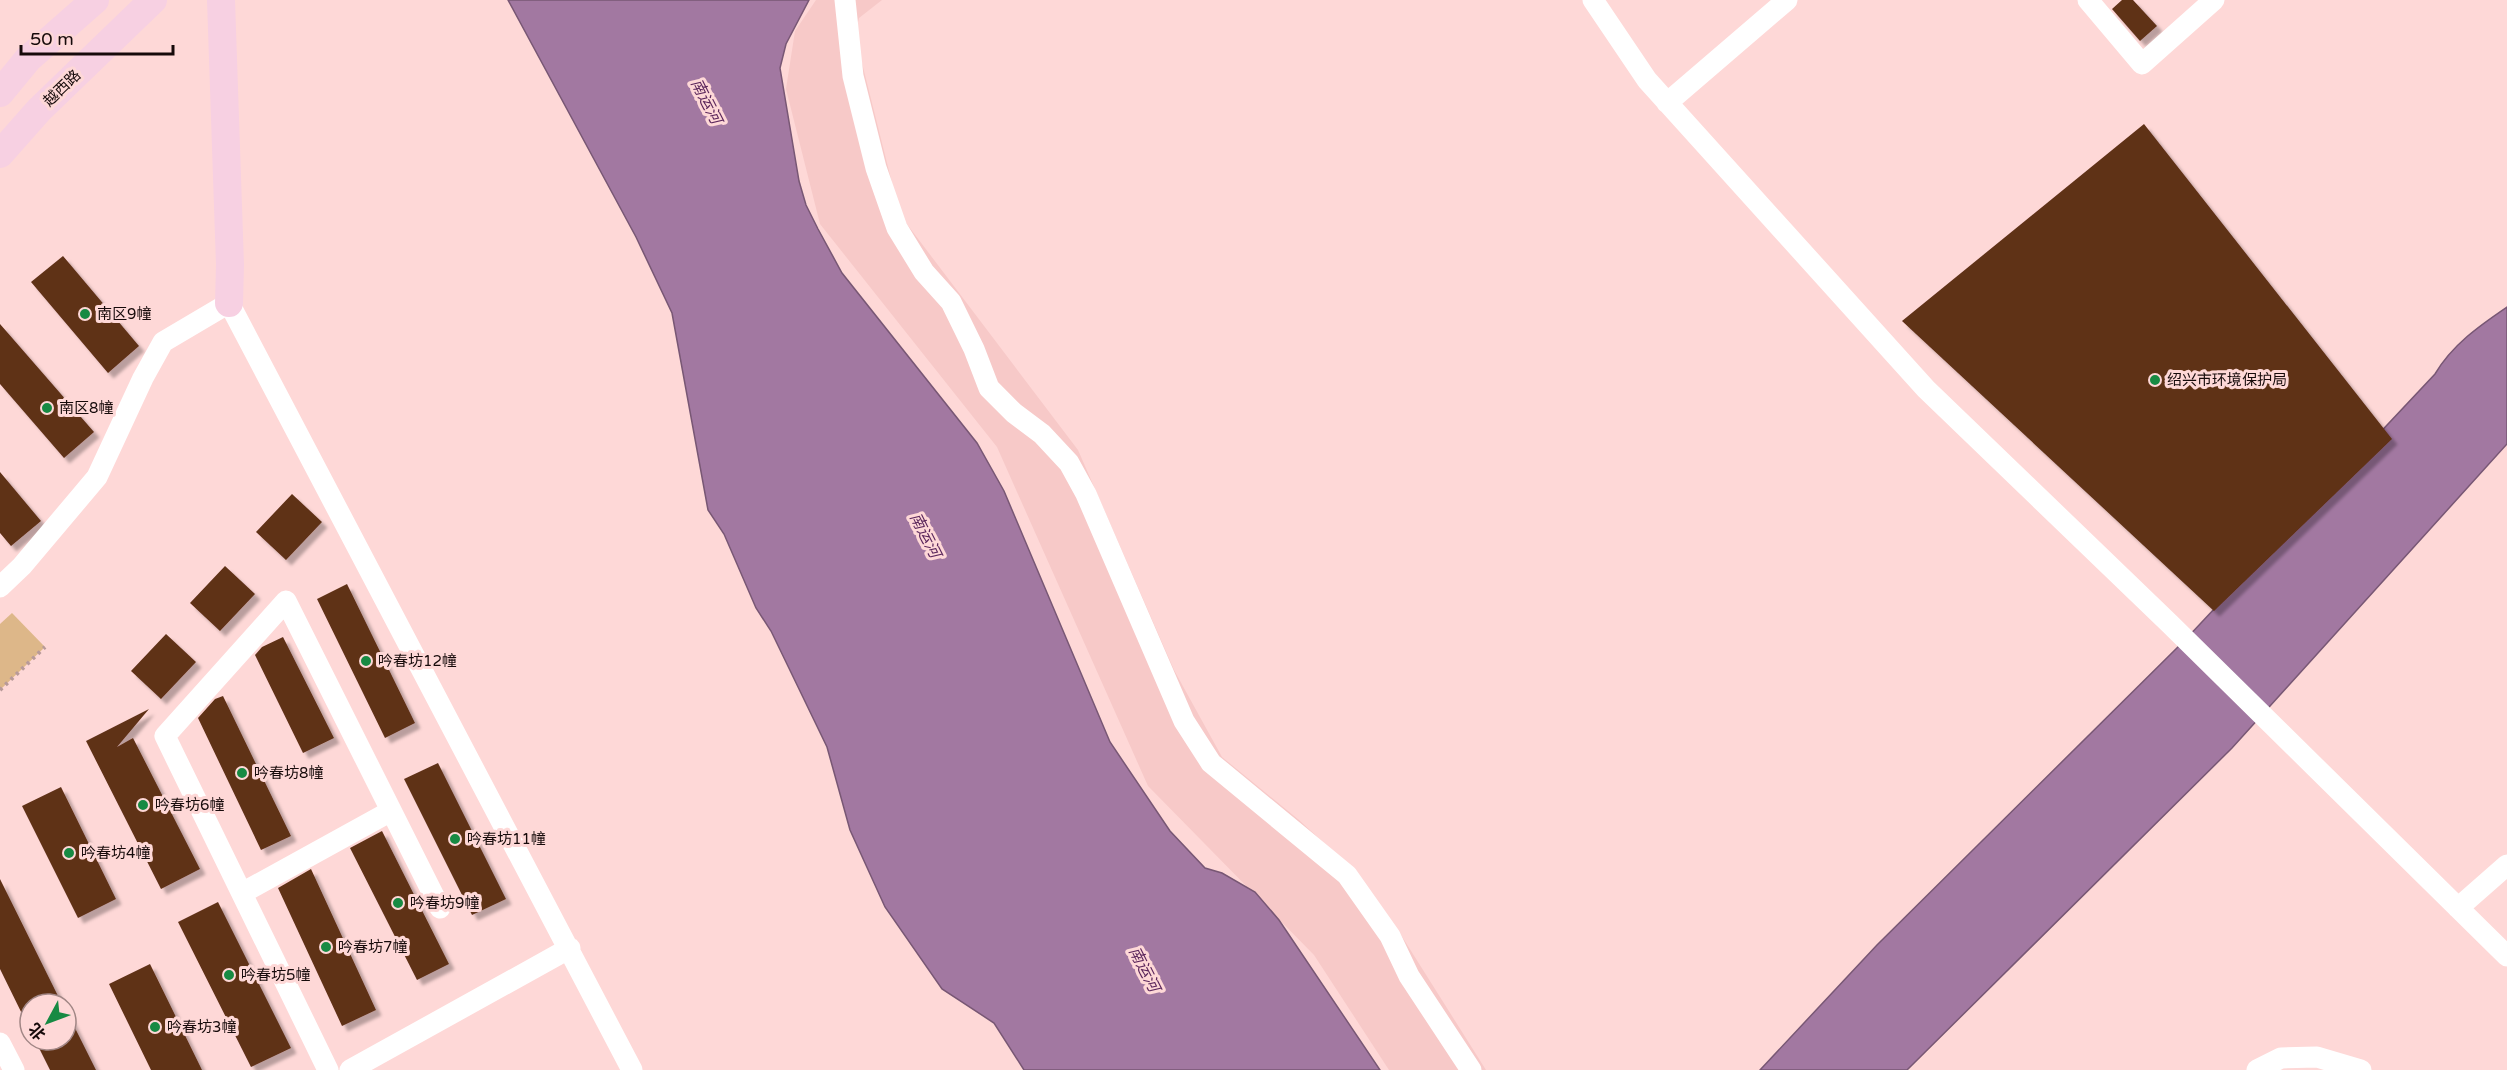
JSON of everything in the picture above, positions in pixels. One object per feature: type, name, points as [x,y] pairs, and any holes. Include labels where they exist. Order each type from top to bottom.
[{"type":"main road","points":[[0,93],[28,59],[95,0]]},
{"type":"main road","name":"越西路","points":[[0,154],[39,110],[153,0]]},
{"type":"main road","points":[[221,0],[230,265],[229,303]]},
{"type":"street","points":[[845,0],[853,76],[876,168],[897,228],[924,272],[951,302],[974,349],[989,388],[1014,413],[1042,434],[1069,463],[1090,505],[1184,721],[1211,763],[1347,875],[1390,936],[1409,976],[1471,1070]]},
{"type":"street","points":[[1593,0],[1647,80],[1926,388],[2170,624],[2507,956]]},
{"type":"street","points":[[1667,103],[1786,0]]},
{"type":"street","points":[[2088,0],[2142,64],[2214,0]]},
{"type":"street","points":[[0,587],[22,566],[97,477],[143,378],[163,342],[229,303],[570,948],[632,1070]]},
{"type":"street","points":[[328,1070],[165,736],[286,601],[440,908]]},
{"type":"street","points":[[242,893],[391,811]]},
{"type":"street","points":[[2458,908],[2507,865]]},
{"type":"street","points":[[350,1070],[570,948]]},
{"type":"street","points":[[0,1043],[14,1070]]},
{"type":"street","points":[[2258,1070],[2281,1058],[2317,1057],[2361,1070]]},
{"type":"path","points":[[0,690],[45,647]]},
{"type":"shaded area","points":[[816,0],[882,0],[859,18],[855,35],[900,215],[1078,450],[1174,670],[1222,757],[1299,820],[1350,867],[1401,935],[1486,1070],[1389,1070],[1314,955],[1148,786],[997,447],[820,224],[786,89],[795,31]]},
{"type":"shaded area","points":[[12,613],[45,647],[0,690],[0,624]]},
{"type":"water","name":"南运河","points":[[508,0],[809,0],[786,44],[780,68],[799,181],[806,205],[818,229],[842,273],[977,443],[1004,491],[1110,742],[1170,831],[1205,868],[1222,873],[1255,892],[1279,920],[1380,1070],[1024,1070],[994,1023],[942,989],[885,907],[850,830],[827,747],[771,631],[756,608],[724,534],[708,510],[672,313],[636,237]]},
{"type":"water","points":[[2507,307],[2507,444],[2232,748],[1907,1070],[1760,1070],[1877,945],[2185,640],[2435,374],[2449,354],[2476,329]]},
{"type":"building","points":[[2122,0],[2133,0],[2157,26],[2140,41],[2112,9]]},
{"type":"building","name":"绍兴市环境保护局","points":[[2144,124],[2392,439],[2214,611],[1902,321]]},
{"type":"building","name":"南区9幢","points":[[63,256],[139,346],[108,373],[31,282]]},
{"type":"building","name":"南区8幢","points":[[0,324],[94,432],[64,458],[0,384]]},
{"type":"building","points":[[0,472],[41,521],[11,546],[0,533]]},
{"type":"building","points":[[292,494],[322,522],[286,560],[256,532]]},
{"type":"building","points":[[225,566],[255,594],[220,631],[190,603]]},
{"type":"building","name":"吟春坊12幢","points":[[347,584],[415,723],[385,738],[317,599]]},
{"type":"building","points":[[166,634],[196,662],[161,699],[131,671]]},
{"type":"building","points":[[283,637],[334,738],[303,753],[255,655],[262,647]]},
{"type":"building","name":"吟春坊8幢","points":[[223,696],[291,836],[261,850],[198,718],[215,699]]},
{"type":"building","name":"吟春坊6幢","points":[[149,709],[117,747],[133,738],[200,869],[161,889],[86,741]]},
{"type":"building","name":"吟春坊11幢","points":[[438,763],[506,899],[472,915],[404,779]]},
{"type":"building","name":"吟春坊4幢","points":[[61,787],[116,899],[78,918],[22,806]]},
{"type":"building","name":"吟春坊9幢","points":[[382,831],[449,964],[417,980],[350,848]]},
{"type":"building","name":"吟春坊7幢","points":[[311,869],[376,1010],[342,1026],[278,888]]},
{"type":"building","points":[[0,879],[56,992],[18,992],[18,1006],[0,969]]},
{"type":"building","name":"吟春坊5幢","points":[[218,902],[291,1048],[251,1067],[178,922]]},
{"type":"building","name":"吟春坊3幢","points":[[150,964],[202,1070],[151,1070],[109,984]]},
{"type":"building","points":[[78,1034],[96,1070],[50,1070],[41,1052],[78,1052]]},
{"type":"place","name":"南区9幢","points":[[85,314]]},
{"type":"place","name":"绍兴市环境保护局","points":[[2155,380]]},
{"type":"place","name":"南区8幢","points":[[47,408]]},
{"type":"place","name":"吟春坊12幢","points":[[366,661]]},
{"type":"place","name":"吟春坊8幢","points":[[242,773]]},
{"type":"place","name":"吟春坊6幢","points":[[143,805]]},
{"type":"place","name":"吟春坊11幢","points":[[455,839]]},
{"type":"place","name":"吟春坊4幢","points":[[69,853]]},
{"type":"place","name":"吟春坊9幢","points":[[398,903]]},
{"type":"place","name":"吟春坊7幢","points":[[326,947]]},
{"type":"place","name":"吟春坊5幢","points":[[229,975]]},
{"type":"place","name":"吟春坊3幢","points":[[155,1027]]}]
